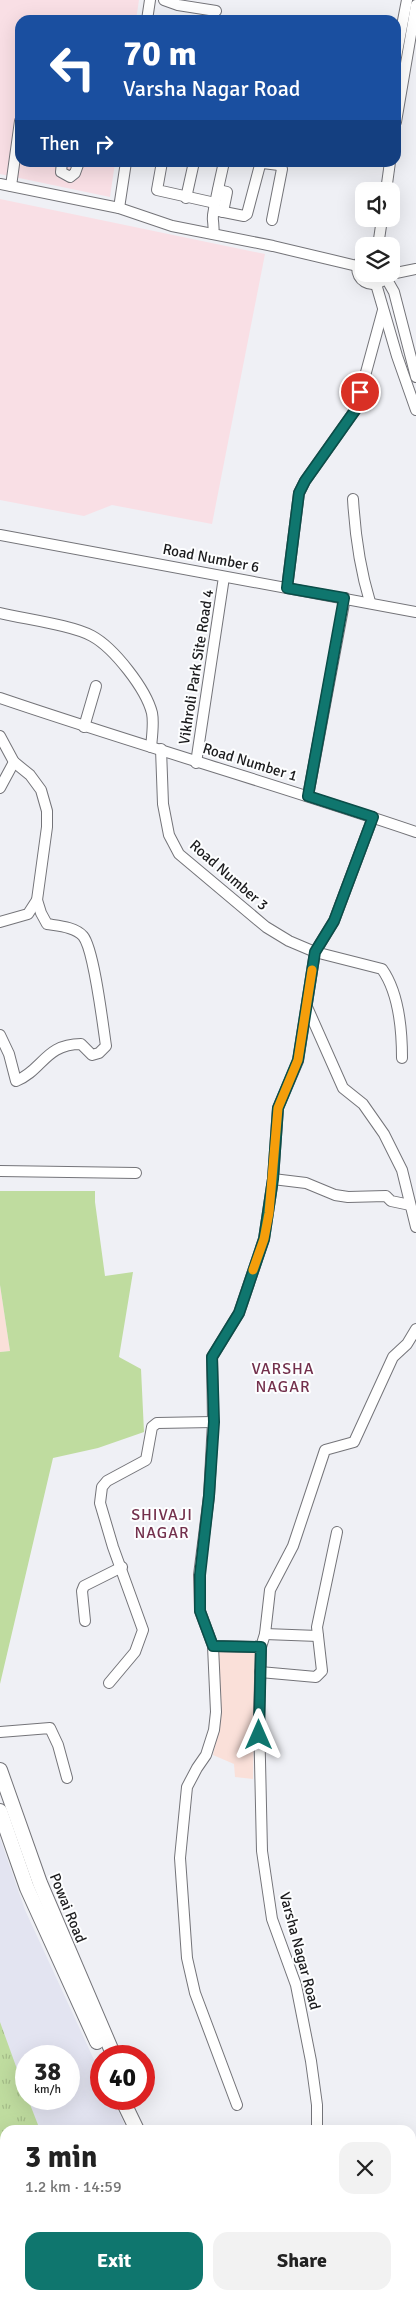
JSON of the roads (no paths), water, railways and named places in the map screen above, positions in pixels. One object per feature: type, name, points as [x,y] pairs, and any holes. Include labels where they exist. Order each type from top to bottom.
[{"type":"main road","name":"Powai Road","points":[[0,1770],[40,1883],[109,2045]]},
{"type":"main road","name":"Powai Road","points":[[0,1811],[27,1888],[98,2045]]},
{"type":"main road","points":[[127,2110],[134,2125]]},
{"type":"main road","points":[[137,2110],[144,2125]]},
{"type":"street","points":[[148,15],[150,0]]},
{"type":"street","points":[[164,0],[178,5],[216,11]]},
{"type":"street","points":[[401,78],[407,25],[407,0]]},
{"type":"street","points":[[401,42],[416,5]]},
{"type":"street","points":[[11,186],[15,157]]},
{"type":"street","points":[[62,167],[61,172],[70,176],[75,174],[77,167]]},
{"type":"street","points":[[119,208],[125,167]]},
{"type":"street","points":[[161,167],[157,190],[186,198],[216,211],[244,216],[247,214],[259,167]]},
{"type":"street","points":[[186,198],[193,167]]},
{"type":"street","points":[[208,233],[215,225],[218,190],[223,167]]},
{"type":"street","points":[[272,220],[281,167]]},
{"type":"street","points":[[380,182],[382,167]]},
{"type":"street","points":[[387,182],[389,167]]},
{"type":"street","points":[[0,184],[119,208],[172,226],[355,266]]},
{"type":"street","points":[[400,272],[416,269]]},
{"type":"street","points":[[366,282],[371,284],[379,282]]},
{"type":"street","points":[[390,282],[416,376]]},
{"type":"street","points":[[376,284],[415,403]]},
{"type":"street","points":[[287,588],[299,493],[305,481],[356,409],[384,310]]},
{"type":"street","points":[[390,331],[402,327]]},
{"type":"street","points":[[353,499],[356,538],[363,581],[370,602]]},
{"type":"street","name":"Road Number 6","points":[[0,535],[416,612]]},
{"type":"street","name":"Vikhroli Park Site Road 4","points":[[196,762],[224,577]]},
{"type":"street","points":[[308,796],[344,598]]},
{"type":"street","name":"Road Number 3","points":[[0,613],[91,636],[101,642],[138,681],[152,715],[162,804],[170,835],[179,854],[266,927],[289,941],[315,952],[382,969],[388,978],[402,1031],[402,1058]]},
{"type":"street","points":[[84,727],[96,686]]},
{"type":"street","points":[[0,698],[84,727],[156,748]]},
{"type":"street","points":[[0,736],[14,762],[30,774],[41,790],[47,811],[47,827],[37,900],[40,914],[47,924],[71,928],[84,937],[93,964],[106,1046],[99,1053],[92,1055],[81,1044],[67,1044],[45,1056],[24,1078],[16,1082],[0,1035]]},
{"type":"street","name":"Road Number 1","points":[[156,748],[416,832]]},
{"type":"street","points":[[0,788],[14,762]]},
{"type":"street","points":[[237,2106],[194,1993],[182,1918],[180,1858],[187,1787],[206,1755],[214,1730],[213,1646],[200,1611],[200,1575],[209,1496],[214,1422],[212,1357],[239,1313],[264,1239],[273,1179],[278,1108],[298,1060],[315,952],[334,921],[373,817]]},
{"type":"street","points":[[0,922],[28,914],[37,900]]},
{"type":"street","points":[[307,1007],[333,1070],[343,1088],[363,1104],[384,1134],[402,1170],[416,1227]]},
{"type":"street","points":[[0,1171],[136,1173]]},
{"type":"street","points":[[273,1179],[306,1183],[335,1195],[348,1197],[386,1196],[391,1201],[410,1205]]},
{"type":"street","name":"Varsha Nagar Road","points":[[317,2125],[317,2106],[311,2061],[296,1985],[272,1919],[262,1851],[259,1716],[261,1647],[265,1634],[270,1590],[293,1546],[325,1450],[354,1442],[393,1356],[406,1344],[416,1329]]},
{"type":"street","points":[[109,1683],[135,1652],[143,1630],[122,1567],[113,1547],[100,1503],[102,1487],[107,1481],[146,1460],[152,1428],[157,1423],[214,1422]]},
{"type":"street","points":[[260,1672],[316,1677],[322,1671],[317,1627],[337,1532]]},
{"type":"street","points":[[85,1621],[82,1591],[84,1586],[122,1567]]},
{"type":"street","points":[[265,1634],[318,1636]]},
{"type":"street","points":[[213,1646],[261,1647]]},
{"type":"street","points":[[0,1732],[50,1728],[58,1745],[67,1778]]},
{"type":"district","name":"VARSHA NAGAR","points":[[283,1377]]},
{"type":"district","name":"SHIVAJI NAGAR","points":[[162,1523]]}]
